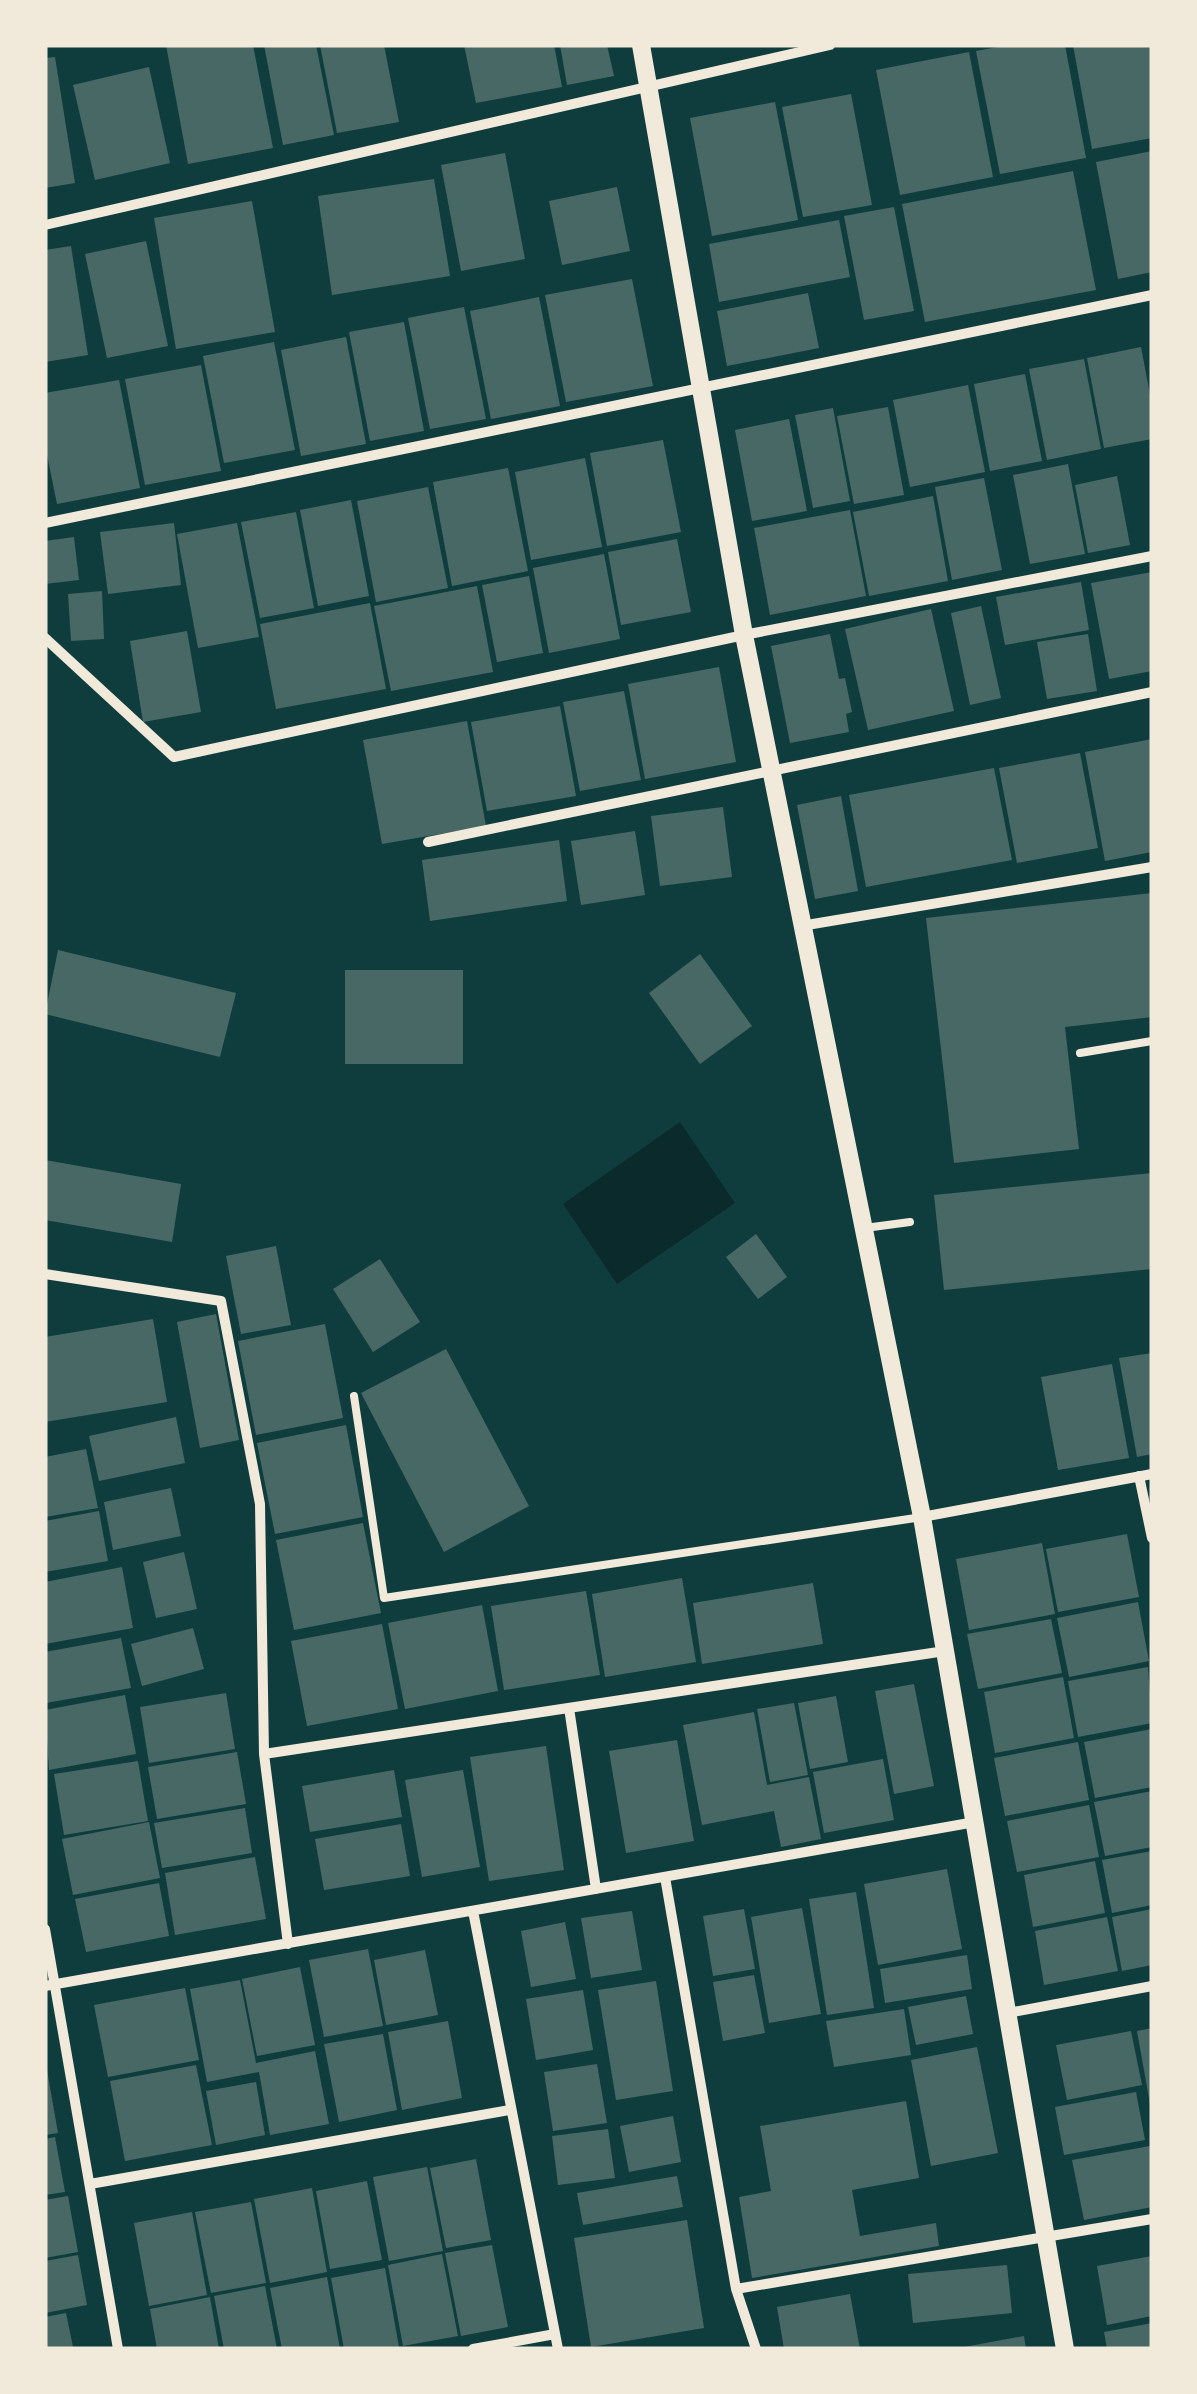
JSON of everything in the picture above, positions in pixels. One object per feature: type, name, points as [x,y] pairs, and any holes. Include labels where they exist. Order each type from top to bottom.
[{"type":"street","points":[[641,45],[698,390],[744,635],[922,1516],[1065,2349]]},
{"type":"street","points":[[45,225],[830,45]]},
{"type":"street","points":[[45,523],[1152,295]]},
{"type":"street","points":[[45,638],[174,756],[744,635],[1152,556]]},
{"type":"street","points":[[428,842],[1152,692]]},
{"type":"street","points":[[801,926],[1152,866]]},
{"type":"street","points":[[45,1274],[221,1301],[260,1504],[264,1754],[288,1944]]},
{"type":"street","points":[[922,1516],[1152,1474]]},
{"type":"street","points":[[1138,1476],[1152,1538]]},
{"type":"street","points":[[264,1754],[946,1651]]},
{"type":"street","points":[[569,1708],[596,1889]]},
{"type":"street","points":[[50,1986],[975,1822]]},
{"type":"street","points":[[665,1877],[736,2289],[756,2349]]},
{"type":"street","points":[[473,1910],[558,2349]]},
{"type":"street","points":[[45,1929],[50,1986],[118,2349]]},
{"type":"street","points":[[1008,2013],[1152,1986]]},
{"type":"street","points":[[90,2184],[510,2110]]},
{"type":"street","points":[[736,2289],[1152,2219]]},
{"type":"street","points":[[473,2349],[555,2334]]},
{"type":"lane","points":[[1080,1054],[1152,1041]]},
{"type":"lane","points":[[864,1228],[910,1222]]},
{"type":"lane","points":[[354,1396],[384,1598],[922,1516]]},
{"type":"water","points":[[680,1122],[735,1203],[617,1284],[563,1204]]},
{"type":"building","points":[[166,45],[253,45],[273,148],[188,164]]},
{"type":"building","points":[[264,45],[316,45],[334,135],[283,145]]},
{"type":"building","points":[[320,45],[384,45],[399,122],[337,133]]},
{"type":"building","points":[[464,45],[554,45],[562,87],[476,103]]},
{"type":"building","points":[[560,45],[607,45],[614,76],[567,85]]},
{"type":"building","points":[[1008,45],[1065,45],[1086,158],[1000,174],[976,51]]},
{"type":"building","points":[[1073,45],[1152,45],[1152,138],[1092,149]]},
{"type":"building","points":[[969,52],[993,177],[900,195],[876,70]]},
{"type":"building","points":[[55,57],[75,183],[45,188],[45,58]]},
{"type":"building","points":[[149,67],[170,163],[95,180],[73,85]]},
{"type":"building","points":[[851,94],[872,205],[803,217],[782,107]]},
{"type":"building","points":[[775,102],[798,220],[712,236],[690,118]]},
{"type":"building","points":[[1152,151],[1152,272],[1118,279],[1096,162]]},
{"type":"building","points":[[505,153],[525,259],[461,271],[441,165]]},
{"type":"building","points":[[1073,171],[1096,290],[925,322],[902,204]]},
{"type":"building","points":[[434,179],[450,276],[332,295],[318,196]]},
{"type":"building","points":[[617,187],[630,251],[562,265],[549,201]]},
{"type":"building","points":[[252,201],[275,332],[176,349],[154,218]]},
{"type":"building","points":[[894,207],[914,311],[864,320],[844,216]]},
{"type":"building","points":[[839,220],[850,277],[719,302],[709,244]]},
{"type":"building","points":[[146,241],[168,346],[107,358],[85,254]]},
{"type":"building","points":[[71,246],[88,355],[45,362],[45,250]]},
{"type":"building","points":[[632,279],[653,386],[566,402],[545,295]]},
{"type":"building","points":[[808,293],[819,348],[727,366],[717,311]]},
{"type":"building","points":[[539,297],[560,406],[491,419],[470,311]]},
{"type":"building","points":[[464,307],[486,419],[430,429],[408,318]]},
{"type":"building","points":[[404,322],[424,431],[370,441],[349,332]]},
{"type":"building","points":[[346,337],[366,444],[301,456],[281,350]]},
{"type":"building","points":[[274,342],[295,450],[224,463],[203,356]]},
{"type":"building","points":[[1141,347],[1152,405],[1152,439],[1104,448],[1087,358]]},
{"type":"building","points":[[1084,359],[1101,449],[1047,460],[1029,369]]},
{"type":"building","points":[[201,365],[221,471],[145,485],[125,379]]},
{"type":"building","points":[[1025,374],[1042,461],[990,471],[974,384]]},
{"type":"building","points":[[119,380],[140,488],[57,504],[45,445],[45,393]]},
{"type":"building","points":[[968,385],[985,472],[910,487],[893,400]]},
{"type":"building","points":[[888,407],[904,495],[854,504],[837,416]]},
{"type":"building","points":[[833,408],[850,501],[813,508],[795,415]]},
{"type":"building","points":[[789,419],[807,511],[752,521],[735,430]]},
{"type":"building","points":[[663,440],[681,532],[607,546],[590,453]]},
{"type":"building","points":[[585,458],[602,547],[531,560],[515,472]]},
{"type":"building","points":[[1068,464],[1085,554],[1030,564],[1013,475]]},
{"type":"building","points":[[508,468],[528,571],[452,586],[433,482]]},
{"type":"building","points":[[1117,476],[1130,545],[1088,553],[1075,485]]},
{"type":"building","points":[[984,478],[1002,570],[952,580],[935,487]]},
{"type":"building","points":[[428,487],[448,588],[376,602],[357,501]]},
{"type":"building","points":[[933,496],[948,581],[869,596],[853,512]]},
{"type":"building","points":[[351,500],[369,596],[318,606],[300,510]]},
{"type":"building","points":[[850,510],[866,596],[770,615],[754,528]]},
{"type":"building","points":[[296,512],[314,608],[260,618],[241,522]]},
{"type":"building","points":[[174,523],[181,585],[108,594],[100,532]]},
{"type":"building","points":[[237,523],[259,637],[198,648],[177,534]]},
{"type":"building","points":[[74,537],[79,580],[45,584],[45,541]]},
{"type":"building","points":[[677,539],[691,612],[621,625],[608,552]]},
{"type":"building","points":[[604,554],[620,639],[549,653],[533,568]]},
{"type":"building","points":[[1152,572],[1152,671],[1109,679],[1091,583]]},
{"type":"building","points":[[529,576],[543,653],[497,662],[482,585]]},
{"type":"building","points":[[1081,582],[1089,630],[1005,645],[996,597]]},
{"type":"building","points":[[477,586],[493,672],[391,691],[374,606]]},
{"type":"building","points":[[102,591],[104,639],[71,641],[68,594]]},
{"type":"building","points":[[370,603],[386,689],[276,709],[260,624]]},
{"type":"building","points":[[981,606],[1001,698],[970,705],[951,613]]},
{"type":"building","points":[[931,609],[954,711],[868,730],[845,629]]},
{"type":"building","points":[[187,631],[201,712],[143,722],[130,641]]},
{"type":"building","points":[[830,634],[839,679],[845,678],[852,712],[846,714],[849,732],[790,743],[771,646]]},
{"type":"building","points":[[1088,634],[1097,691],[1047,699],[1037,642]]},
{"type":"building","points":[[719,667],[736,762],[645,779],[628,684]]},
{"type":"building","points":[[624,691],[641,780],[580,791],[563,702]]},
{"type":"building","points":[[560,706],[576,796],[487,811],[471,722]]},
{"type":"building","points":[[467,721],[486,826],[382,844],[363,740]]},
{"type":"building","points":[[1152,739],[1152,852],[1105,861],[1085,752]]},
{"type":"building","points":[[1080,753],[1098,848],[1017,863],[999,768]]},
{"type":"building","points":[[994,768],[1012,860],[866,887],[849,795]]},
{"type":"building","points":[[841,796],[858,891],[815,899],[797,805]]},
{"type":"building","points":[[723,807],[732,877],[660,886],[651,816]]},
{"type":"building","points":[[635,831],[645,895],[581,905],[571,841]]},
{"type":"building","points":[[559,840],[567,901],[430,921],[422,860]]},
{"type":"building","points":[[1152,893],[1152,1017],[1065,1027],[1079,1149],[954,1163],[926,918]]},
{"type":"building","points":[[58,950],[236,993],[220,1057],[45,1014]]},
{"type":"building","points":[[700,954],[752,1026],[700,1064],[649,993]]},
{"type":"building","points":[[345,970],[463,970],[463,1064],[345,1064]]},
{"type":"building","points":[[45,1160],[181,1184],[172,1242],[45,1220]]},
{"type":"building","points":[[1152,1173],[1152,1269],[944,1290],[934,1195]]},
{"type":"building","points":[[756,1234],[787,1277],[758,1299],[726,1257]]},
{"type":"building","points":[[276,1246],[291,1325],[241,1334],[226,1256]]},
{"type":"building","points":[[380,1259],[420,1322],[373,1352],[333,1289]]},
{"type":"building","points":[[216,1314],[239,1440],[200,1448],[177,1322]]},
{"type":"building","points":[[153,1319],[167,1402],[45,1422],[45,1337]]},
{"type":"building","points":[[325,1324],[343,1418],[256,1435],[238,1341]]},
{"type":"building","points":[[446,1349],[529,1506],[444,1552],[361,1393]]},
{"type":"building","points":[[1152,1353],[1152,1454],[1137,1457],[1119,1358]]},
{"type":"building","points":[[1112,1364],[1129,1458],[1058,1470],[1041,1377]]},
{"type":"building","points":[[176,1417],[185,1463],[99,1481],[89,1436]]},
{"type":"building","points":[[346,1425],[363,1517],[275,1534],[257,1443]]},
{"type":"building","points":[[86,1449],[98,1508],[45,1517],[45,1457]]},
{"type":"building","points":[[171,1488],[181,1536],[113,1550],[104,1502]]},
{"type":"building","points":[[99,1511],[108,1561],[45,1572],[45,1521]]},
{"type":"building","points":[[363,1523],[381,1613],[294,1630],[276,1540]]},
{"type":"building","points":[[1127,1534],[1139,1597],[1058,1612],[1046,1549]]},
{"type":"building","points":[[1042,1543],[1055,1614],[969,1630],[956,1559]]},
{"type":"building","points":[[184,1552],[197,1609],[156,1618],[143,1562]]},
{"type":"building","points":[[122,1567],[133,1628],[45,1644],[45,1582]]},
{"type":"building","points":[[682,1578],[696,1662],[605,1677],[592,1594]]},
{"type":"building","points":[[813,1583],[823,1644],[702,1664],[693,1603]]},
{"type":"building","points":[[586,1591],[600,1675],[504,1690],[491,1606]]},
{"type":"building","points":[[1138,1602],[1149,1661],[1069,1677],[1057,1618]]},
{"type":"building","points":[[482,1605],[498,1691],[405,1709],[388,1623]]},
{"type":"building","points":[[1051,1619],[1062,1673],[978,1689],[967,1634]]},
{"type":"building","points":[[382,1624],[398,1709],[307,1726],[291,1641]]},
{"type":"building","points":[[193,1628],[204,1669],[142,1686],[131,1644]]},
{"type":"building","points":[[121,1638],[131,1688],[46,1703],[45,1652]]},
{"type":"building","points":[[1148,1667],[1152,1723],[1078,1737],[1068,1681]]},
{"type":"building","points":[[1063,1677],[1074,1738],[995,1753],[984,1692]]},
{"type":"building","points":[[914,1684],[934,1786],[894,1794],[875,1691]]},
{"type":"building","points":[[226,1693],[235,1749],[149,1763],[140,1707]]},
{"type":"building","points":[[125,1695],[136,1754],[49,1770],[45,1710]]},
{"type":"building","points":[[836,1696],[848,1762],[810,1769],[798,1703]]},
{"type":"building","points":[[794,1703],[808,1775],[770,1782],[757,1709]]},
{"type":"building","points":[[754,1712],[767,1785],[809,1777],[821,1839],[781,1847],[774,1811],[702,1825],[683,1725]]},
{"type":"building","points":[[1152,1729],[1152,1787],[1095,1798],[1084,1742]]},
{"type":"building","points":[[677,1740],[694,1841],[626,1853],[609,1751]]},
{"type":"building","points":[[1078,1742],[1089,1800],[1005,1816],[994,1758]]},
{"type":"building","points":[[546,1746],[564,1870],[489,1881],[470,1757]]},
{"type":"building","points":[[237,1752],[246,1804],[157,1819],[148,1767]]},
{"type":"building","points":[[883,1759],[894,1820],[824,1833],[813,1772]]},
{"type":"building","points":[[138,1761],[148,1821],[64,1835],[54,1774]]},
{"type":"building","points":[[394,1770],[402,1817],[310,1832],[302,1786]]},
{"type":"building","points":[[463,1770],[480,1867],[422,1877],[405,1780]]},
{"type":"building","points":[[1152,1791],[1152,1847],[1105,1856],[1094,1802]]},
{"type":"building","points":[[1089,1805],[1099,1857],[1017,1872],[1007,1821]]},
{"type":"building","points":[[245,1808],[252,1853],[162,1868],[154,1823]]},
{"type":"building","points":[[149,1822],[160,1878],[73,1895],[62,1839]]},
{"type":"building","points":[[401,1824],[410,1876],[324,1890],[315,1839]]},
{"type":"building","points":[[1152,1851],[1152,1905],[1112,1913],[1102,1860]]},
{"type":"building","points":[[255,1857],[266,1919],[175,1935],[165,1873]]},
{"type":"building","points":[[1095,1861],[1105,1913],[1033,1927],[1024,1875]]},
{"type":"building","points":[[947,1869],[962,1949],[878,1965],[864,1884]]},
{"type":"building","points":[[159,1883],[169,1936],[86,1952],[75,1899]]},
{"type":"building","points":[[856,1892],[874,2008],[827,2015],[809,1899]]},
{"type":"building","points":[[802,1908],[821,2014],[769,2023],[751,1917]]},
{"type":"building","points":[[744,1909],[755,1969],[713,1976],[703,1916]]},
{"type":"building","points":[[1152,1909],[1152,1965],[1122,1971],[1112,1917]]},
{"type":"building","points":[[632,1911],[642,1970],[591,1978],[581,1918]]},
{"type":"building","points":[[1107,1917],[1118,1971],[1044,1985],[1035,1931]]},
{"type":"building","points":[[565,1922],[576,1979],[531,1987],[521,1931]]},
{"type":"building","points":[[368,1949],[383,2026],[324,2037],[309,1960]]},
{"type":"building","points":[[425,1950],[438,2015],[386,2025],[374,1960]]},
{"type":"building","points":[[967,1955],[972,1989],[885,2003],[880,1969]]},
{"type":"building","points":[[300,1967],[315,2045],[257,2056],[242,1979]]},
{"type":"building","points":[[754,1975],[765,2033],[723,2041],[713,1982]]},
{"type":"building","points":[[240,1980],[256,2063],[315,2051],[329,2124],[270,2135],[259,2072],[207,2082],[190,1989]]},
{"type":"building","points":[[656,1981],[673,2091],[616,2100],[598,1990]]},
{"type":"building","points":[[185,1988],[199,2060],[108,2077],[94,2005]]},
{"type":"building","points":[[583,1990],[593,2050],[536,2060],[526,1999]]},
{"type":"building","points":[[966,1996],[973,2034],[916,2045],[908,2007]]},
{"type":"building","points":[[904,2009],[911,2055],[834,2067],[826,2021]]},
{"type":"building","points":[[448,2021],[462,2098],[402,2110],[388,2032]]},
{"type":"building","points":[[1152,2028],[1152,2104],[1150,2104],[1137,2031]]},
{"type":"building","points":[[1131,2031],[1142,2085],[1067,2100],[1056,2045]]},
{"type":"building","points":[[383,2034],[397,2110],[339,2122],[324,2044]]},
{"type":"building","points":[[977,2047],[998,2153],[931,2166],[911,2060]]},
{"type":"building","points":[[597,2064],[607,2123],[553,2131],[544,2072]]},
{"type":"building","points":[[196,2065],[212,2145],[125,2161],[110,2081]]},
{"type":"building","points":[[45,2071],[58,2133],[45,2135]]},
{"type":"building","points":[[256,2082],[265,2135],[216,2145],[206,2091]]},
{"type":"building","points":[[1136,2092],[1145,2140],[1064,2155],[1055,2107]]},
{"type":"building","points":[[906,2101],[919,2178],[852,2190],[860,2236],[936,2223],[939,2246],[752,2278],[739,2197],[771,2191],[760,2126]]},
{"type":"building","points":[[673,2116],[681,2162],[629,2172],[620,2126]]},
{"type":"building","points":[[608,2129],[615,2178],[558,2185],[552,2136]]},
{"type":"building","points":[[55,2137],[65,2192],[45,2195],[45,2139]]},
{"type":"building","points":[[1150,2146],[1152,2207],[1084,2220],[1072,2160]]},
{"type":"building","points":[[476,2159],[491,2240],[446,2248],[430,2168]]},
{"type":"building","points":[[427,2167],[443,2251],[389,2261],[373,2177]]},
{"type":"building","points":[[677,2176],[683,2207],[583,2225],[577,2193]]},
{"type":"building","points":[[367,2181],[382,2260],[330,2269],[316,2191]]},
{"type":"building","points":[[312,2188],[327,2272],[270,2283],[254,2199]]},
{"type":"building","points":[[68,2196],[78,2252],[45,2258],[45,2200]]},
{"type":"building","points":[[251,2202],[266,2283],[211,2293],[195,2212]]},
{"type":"building","points":[[192,2212],[207,2295],[149,2306],[134,2223]]},
{"type":"building","points":[[687,2220],[704,2328],[591,2347],[574,2238]]},
{"type":"building","points":[[492,2245],[508,2327],[461,2336],[445,2253]]},
{"type":"building","points":[[442,2254],[458,2336],[403,2346],[388,2265]]},
{"type":"building","points":[[78,2255],[87,2305],[45,2313],[45,2261]]},
{"type":"building","points":[[1152,2256],[1152,2316],[1107,2325],[1097,2266]]},
{"type":"building","points":[[1007,2265],[1012,2313],[913,2323],[908,2274]]},
{"type":"building","points":[[385,2268],[399,2347],[344,2349],[331,2278]]},
{"type":"building","points":[[327,2277],[340,2349],[282,2349],[270,2288]]},
{"type":"building","points":[[265,2286],[277,2349],[224,2349],[214,2296]]},
{"type":"building","points":[[850,2294],[860,2349],[784,2349],[777,2307]]},
{"type":"building","points":[[210,2297],[219,2349],[157,2349],[150,2309]]},
{"type":"building","points":[[66,2313],[73,2347],[45,2349],[45,2317]]},
{"type":"building","points":[[1152,2323],[1152,2349],[1107,2349],[1104,2332]]},
{"type":"building","points":[[1024,2336],[1026,2349],[964,2349],[964,2347]]}]
